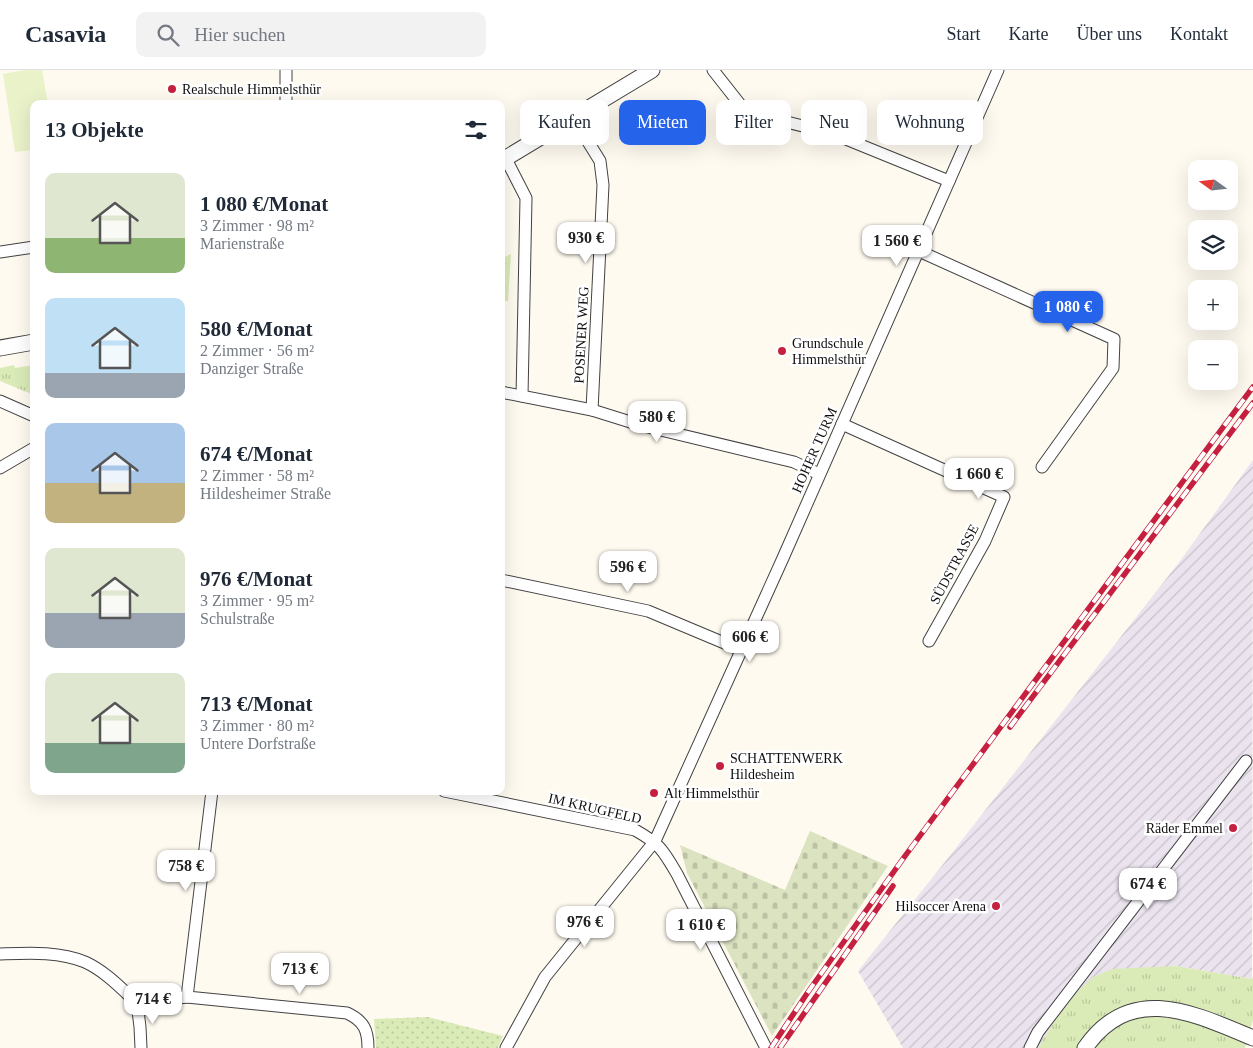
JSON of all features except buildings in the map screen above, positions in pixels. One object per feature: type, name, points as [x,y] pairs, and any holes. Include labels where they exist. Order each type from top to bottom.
[{"type":"street","points":[[286,70],[286,100]]},
{"type":"street","points":[[604,100],[652,70]]},
{"type":"street","points":[[713,70],[746,112],[831,133],[948,182]]},
{"type":"street","name":"HOHER TURM","points":[[506,1048],[545,976],[655,841],[998,70]]},
{"type":"street","points":[[505,159],[529,145]]},
{"type":"street","name":"POSENER WEG","points":[[590,145],[600,161],[603,185],[592,410]]},
{"type":"street","points":[[505,163],[526,198],[522,396]]},
{"type":"street","points":[[0,252],[30,248]]},
{"type":"street","points":[[919,250],[1114,339],[1113,368],[1042,467]]},
{"type":"street","points":[[0,348],[30,343]]},
{"type":"street","points":[[505,393],[592,410],[640,425],[794,462],[819,474]]},
{"type":"street","points":[[0,401],[30,414]]},
{"type":"street","name":"SÜDSTRASSE","points":[[842,424],[1004,498],[985,542],[929,641]]},
{"type":"street","points":[[0,468],[30,450]]},
{"type":"street","points":[[505,581],[648,611],[741,650]]},
{"type":"street","points":[[1030,1048],[1038,1032],[1246,761]]},
{"type":"street","points":[[187,997],[212,795]]},
{"type":"street","name":"IM KRUGFELD","points":[[464,795],[636,830],[655,841],[677,874],[766,1048]]},
{"type":"street","points":[[0,954],[55,954],[86,962],[113,981],[137,1003],[141,1048]]},
{"type":"street","points":[[137,1003],[187,997],[347,1013],[358,1018],[366,1029],[368,1048]]},
{"type":"street","points":[[1085,1048],[1102,1028],[1116,1018],[1133,1011],[1149,1008],[1169,1008],[1204,1017],[1253,1038]]},
{"type":"shaded area","points":[[1253,460],[1252,979],[1176,966],[1093,977],[1061,1011],[1038,1048],[903,1048],[858,971],[1180,561]]},
{"type":"green space","points":[[24,70],[42,70],[47,100],[30,100],[30,150],[15,152],[3,74]]},
{"type":"green space","points":[[511,254],[508,301],[505,301],[505,257]]},
{"type":"green space","points":[[14,365],[15,368],[30,366],[30,393],[0,381],[0,368]]},
{"type":"green space","points":[[810,831],[888,866],[772,1036],[687,873],[680,845],[785,890]]},
{"type":"green space","points":[[1176,966],[1252,979],[1253,977],[1253,1020],[1245,1048],[1038,1048],[1061,1011],[1093,977],[1112,969]]},
{"type":"green space","points":[[428,1017],[503,1036],[498,1048],[376,1048],[374,1019]]},
{"type":"railway","points":[[771,1048],[808,992],[905,856],[1253,387]]},
{"type":"railway","points":[[1010,727],[1253,403]]},
{"type":"railway","points":[[780,1048],[893,886]]},
{"type":"place","name":"Realschule Himmelsthür","points":[[172,89]]},
{"type":"place","name":"Grundschule Himmelsthür","points":[[782,351]]},
{"type":"place","name":"SCHATTENWERK Hildesheim","points":[[720,766]]},
{"type":"place","name":"Alt Himmelsthür","points":[[654,793]]},
{"type":"place","name":"Räder Emmel","points":[[1233,828]]},
{"type":"place","name":"Hilsoccer Arena","points":[[996,906]]}]
